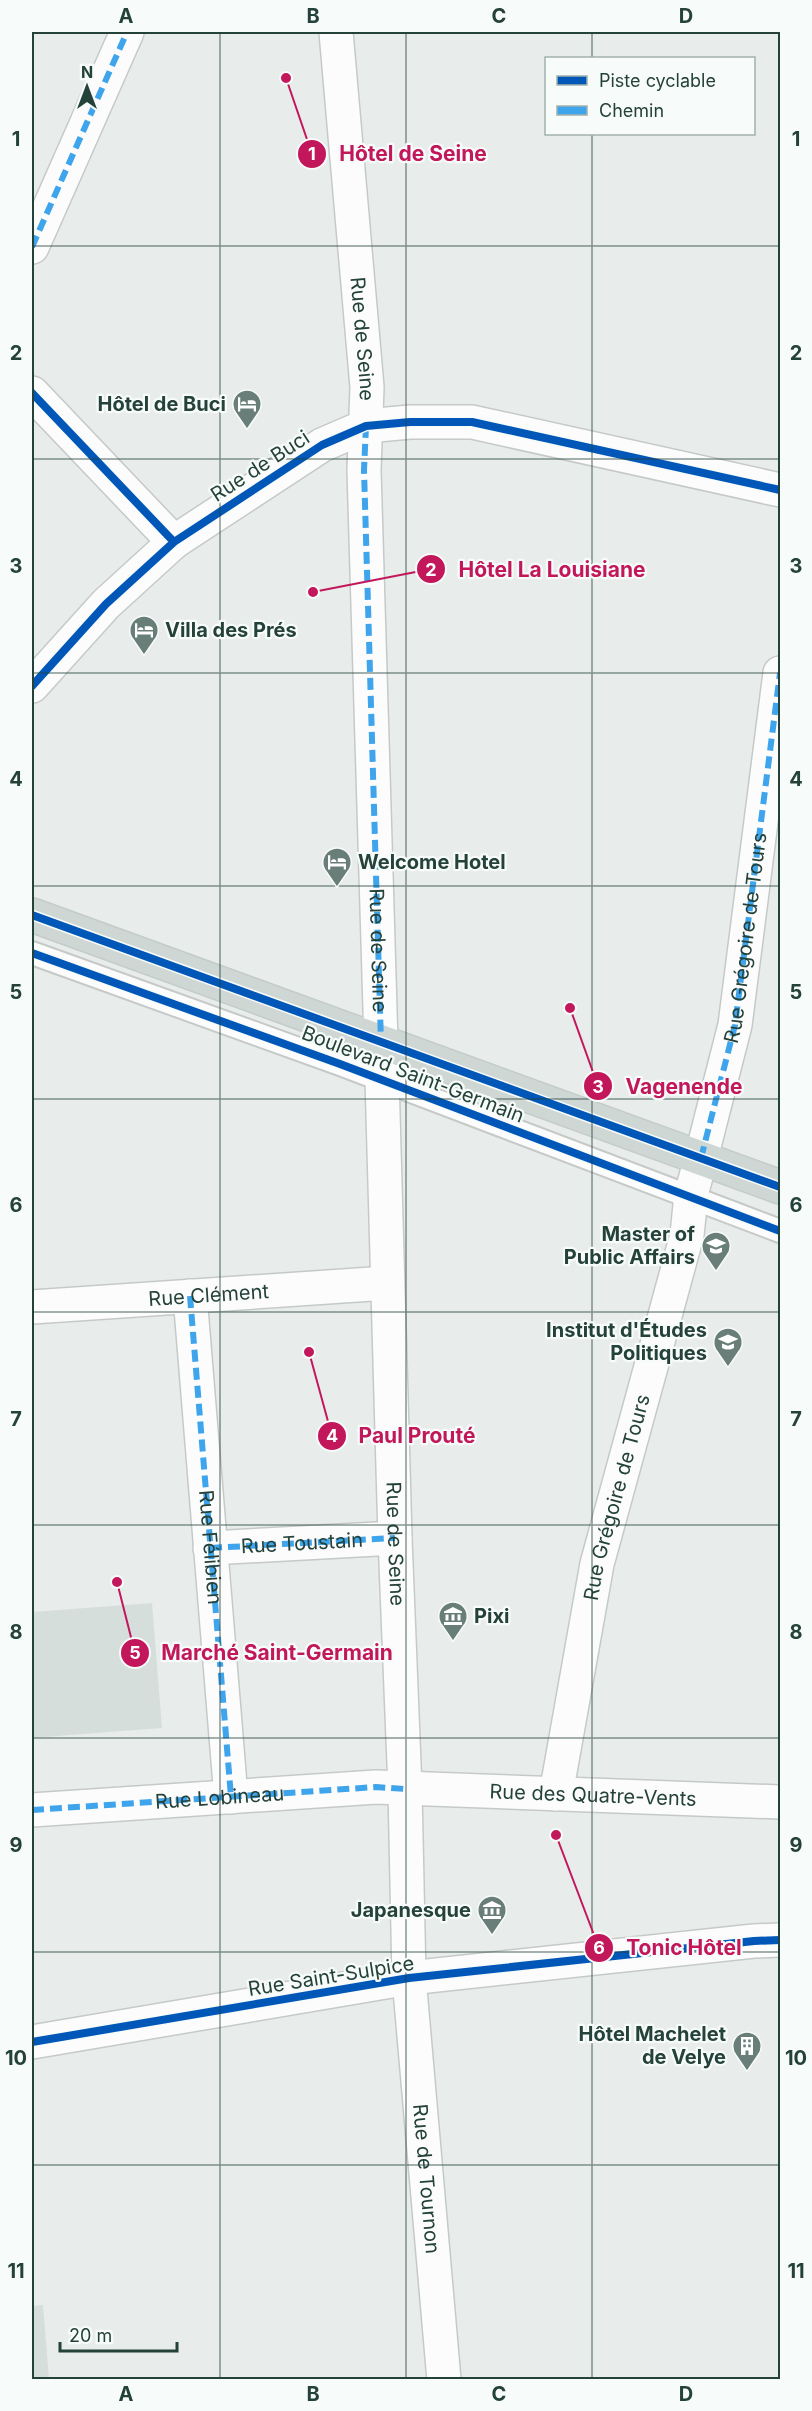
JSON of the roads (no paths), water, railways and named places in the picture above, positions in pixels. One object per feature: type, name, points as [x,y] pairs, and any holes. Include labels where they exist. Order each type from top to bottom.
[{"type":"main road","name":"Boulevard Saint-Germain","points":[[32,915],[780,1187]]},
{"type":"street","points":[[32,247],[127,32]]},
{"type":"street","name":"Rue de Seine","points":[[336,32],[367,387],[364,470],[409,1978]]},
{"type":"street","points":[[32,393],[174,542]]},
{"type":"street","name":"Rue de Buci","points":[[32,686],[106,604],[174,542],[322,445],[366,426],[410,422],[472,422],[780,490]]},
{"type":"street","name":"Rue Grégoire de Tours","points":[[556,1794],[597,1564],[687,1235],[692,1195],[735,1025],[780,673]]},
{"type":"street","name":"Rue Clément","points":[[32,1307],[387,1282]]},
{"type":"street","name":"Rue Félibien","points":[[190,1296],[231,1797]]},
{"type":"street","name":"Rue Toustain","points":[[210,1548],[395,1538]]},
{"type":"street","name":"Rue Lobineau","points":[[32,1810],[376,1787],[405,1789]]},
{"type":"street","name":"Rue des Quatre-Vents","points":[[405,1789],[780,1802]]},
{"type":"street","name":"Rue Saint-Sulpice","points":[[32,2042],[409,1978],[780,1940]]},
{"type":"street","name":"Rue de Tournon","points":[[409,1978],[444,2379]]},
{"type":"lane","name":"Boulevard Saint-Germain","points":[[32,953],[382,1079],[436,1102],[692,1195],[780,1231]]},
{"type":"place","name":"Hôtel de Seine","points":[[286,78]]},
{"type":"place","name":"Hôtel de Buci","points":[[247,430]]},
{"type":"place","name":"Hôtel La Louisiane","points":[[313,592]]},
{"type":"place","name":"Villa des Prés","points":[[144,656]]},
{"type":"place","name":"Welcome Hotel","points":[[337,888]]},
{"type":"place","name":"Vagenende","points":[[570,1008]]},
{"type":"place","name":"Master of Public Affairs","points":[[716,1272]]},
{"type":"place","name":"Paul Prouté","points":[[309,1352]]},
{"type":"place","name":"Institut d'Études Politiques","points":[[728,1368]]},
{"type":"place","name":"Marché Saint-Germain","points":[[117,1582]]},
{"type":"place","name":"Pixi","points":[[453,1642]]},
{"type":"place","name":"Tonic Hôtel","points":[[556,1835]]},
{"type":"place","name":"Japanesque","points":[[492,1936]]},
{"type":"place","name":"Hôtel Machelet de Velye","points":[[747,2072]]}]
